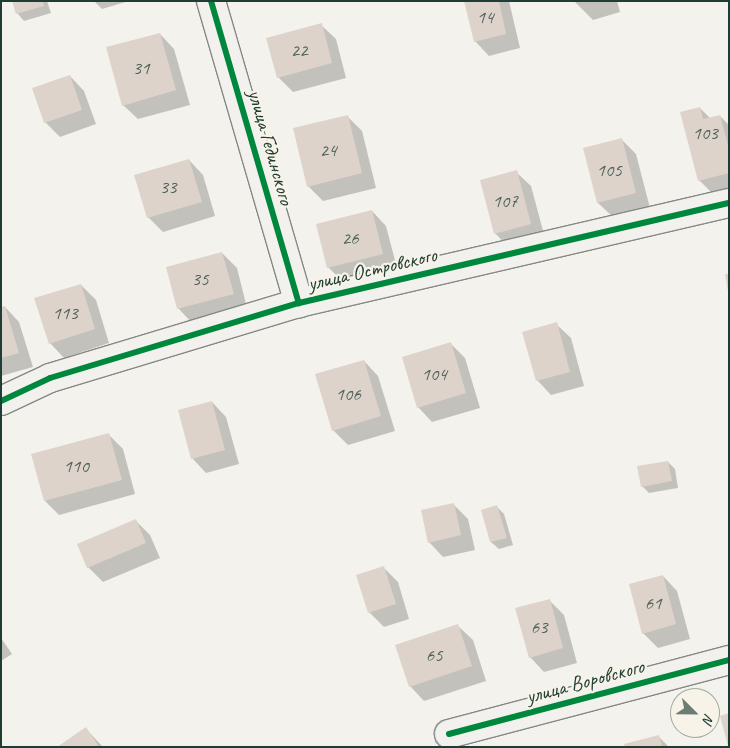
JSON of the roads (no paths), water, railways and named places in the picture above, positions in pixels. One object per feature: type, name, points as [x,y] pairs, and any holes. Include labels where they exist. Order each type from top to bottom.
[{"type":"street","name":"улица Гединского","points":[[211,1],[300,303]]},
{"type":"street","name":"улица Островского","points":[[1,401],[50,378],[300,303],[729,203]]},
{"type":"street","name":"улица Воровского","points":[[449,734],[729,660]]}]
